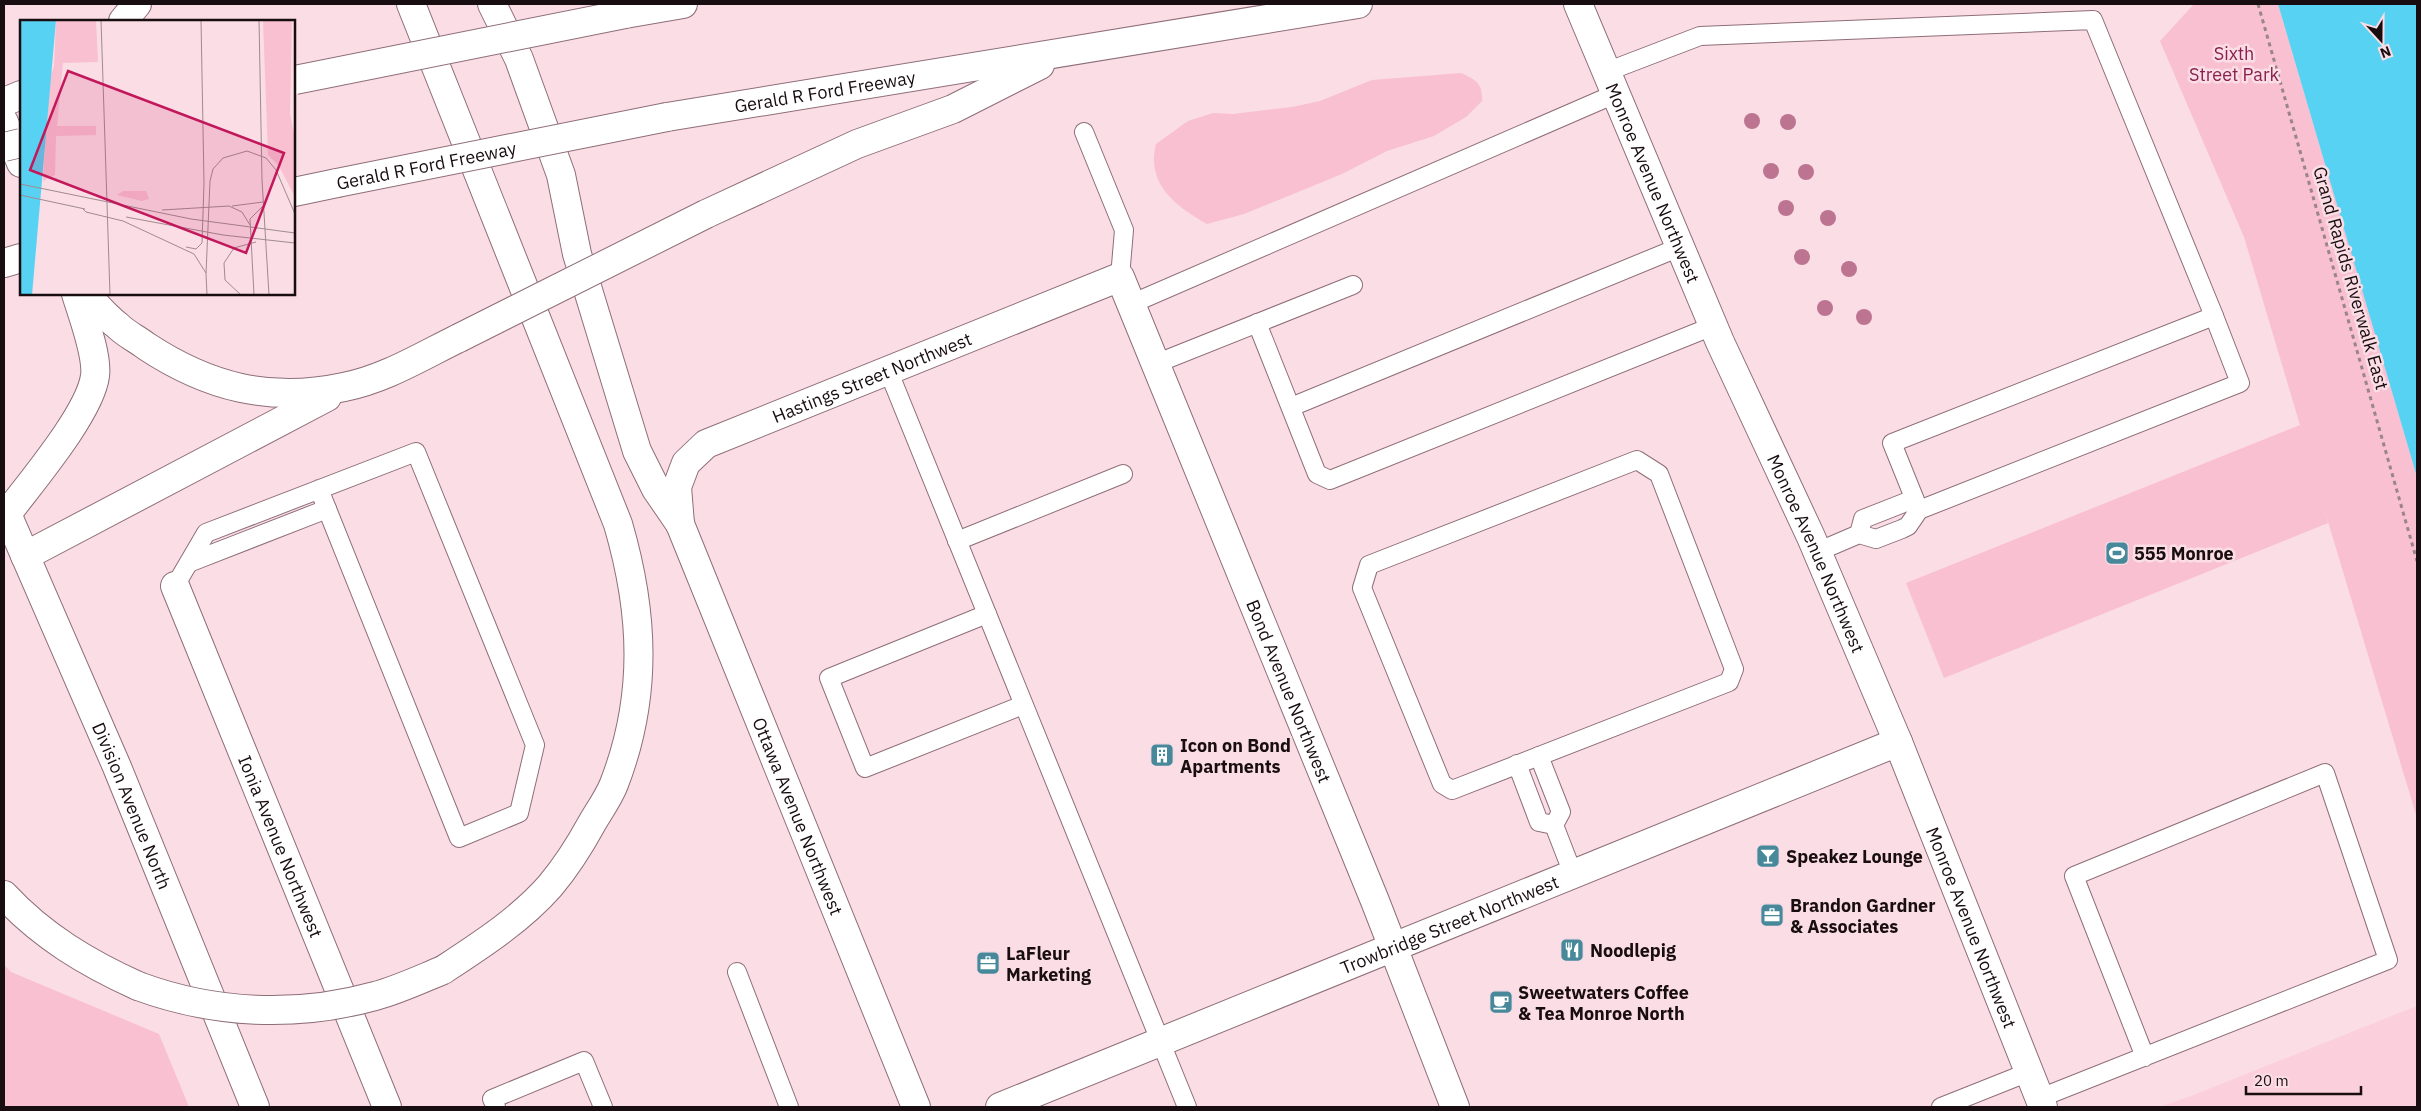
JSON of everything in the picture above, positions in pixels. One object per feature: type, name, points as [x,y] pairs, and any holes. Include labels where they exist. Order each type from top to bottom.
[{"type":"main road","points":[[124,20],[137,4]]},
{"type":"main road","points":[[4,895],[21,914],[62,947],[138,986],[208,1006],[253,1011],[313,1008],[376,996],[443,970],[499,933],[550,886],[583,840],[614,785],[632,722],[639,686],[640,648],[630,564],[618,524],[411,4]]},
{"type":"main road","points":[[492,4],[519,59],[562,176],[577,254],[637,451],[656,489],[680,524]]},
{"type":"main road","points":[[295,80],[683,4]]},
{"type":"main road","name":"Gerald R Ford Freeway","points":[[295,192],[667,117],[1062,54],[1358,4]]},
{"type":"main road","name":"Monroe Avenue Northwest","points":[[1578,4],[1714,326],[1817,552],[1898,742],[2042,1103]]},
{"type":"main road","points":[[87,295],[118,327],[162,356],[196,375],[266,392],[292,394],[345,387],[389,373],[706,214],[857,144],[954,109],[1062,54]]},
{"type":"main road","points":[[4,102],[20,95]]},
{"type":"main road","points":[[4,122],[20,161]]},
{"type":"main road","points":[[4,147],[20,143]]},
{"type":"main road","points":[[4,263],[20,258]]},
{"type":"main road","name":"Hastings Street Northwest","points":[[680,524],[677,487],[686,463],[706,444],[1120,277]]},
{"type":"main road","name":"Bond Avenue Northwest","points":[[1120,277],[1393,947],[1455,1107]]},
{"type":"main road","points":[[5,510],[68,432],[91,392],[96,374],[90,339],[76,295]]},
{"type":"main road","points":[[25,556],[345,387]]},
{"type":"main road","name":"Division Avenue North","points":[[5,510],[117,767],[255,1107]]},
{"type":"main road","name":"Ottawa Avenue Northwest","points":[[680,524],[916,1107]]},
{"type":"main road","name":"Ionia Avenue Northwest","points":[[175,586],[387,1107]]},
{"type":"main road","name":"Trowbridge Street Northwest","points":[[1000,1107],[1898,742]]},
{"type":"lane","points":[[1131,304],[1610,83],[1700,36],[2093,20],[2240,383],[1917,504],[1863,519],[1859,534]]},
{"type":"lane","points":[[1084,132],[1124,230],[1120,277]]},
{"type":"lane","points":[[1291,407],[1680,247]]},
{"type":"lane","points":[[1155,364],[1353,285]]},
{"type":"lane","points":[[1817,552],[1859,534],[1876,538],[1908,526],[1917,504],[1892,443],[2214,316]]},
{"type":"lane","points":[[1258,323],[1317,474],[1330,480],[1714,326]]},
{"type":"lane","points":[[888,370],[1187,1107]]},
{"type":"lane","points":[[175,586],[191,562],[206,533],[319,489],[416,452],[535,745],[519,813],[459,838],[319,489]]},
{"type":"lane","points":[[1637,460],[1659,474],[1734,669],[1730,682],[1539,756],[1452,790],[1442,784],[1362,588],[1369,566],[1637,460]]},
{"type":"lane","points":[[957,541],[1123,474]]},
{"type":"lane","points":[[191,562],[328,509]]},
{"type":"lane","points":[[987,614],[829,678],[836,696],[865,768],[1023,705]]},
{"type":"lane","points":[[1539,756],[1561,812],[1554,825],[1573,874]]},
{"type":"lane","points":[[1517,764],[1539,822],[1554,825]]},
{"type":"lane","points":[[2042,1103],[2145,1056],[2388,960],[2325,773],[2074,876],[2145,1056]]},
{"type":"lane","points":[[737,972],[789,1107]]},
{"type":"lane","points":[[496,1107],[492,1098],[584,1061],[603,1107]]},
{"type":"lane","points":[[1941,1107],[2029,1072]]},
{"type":"path","name":"Grand Rapids Riverwalk East","points":[[2258,4],[2417,561]]},
{"type":"shaded area","points":[[2417,1006],[2417,1107],[2159,1107],[2191,1096]]},
{"type":"green space","name":"Sixth Street Park","points":[[2194,4],[2278,4],[2417,477],[2417,818],[2323,505],[2328,523],[1944,678],[1906,583],[2300,425],[2244,237],[2160,41]]},
{"type":"green space","points":[[1461,73],[1478,83],[1482,95],[1482,101],[1466,117],[1434,136],[1387,151],[1342,174],[1244,214],[1207,224],[1185,210],[1166,193],[1155,171],[1156,144],[1188,121],[1213,113],[1233,114],[1292,107],[1320,101],[1372,80]]},
{"type":"green space","points":[[4,965],[11,972],[159,1034],[189,1107],[4,1107]]},
{"type":"water","points":[[2278,4],[2417,4],[2417,477]]},
{"type":"place","name":"555 Monroe","points":[[2117,553]]},
{"type":"place","name":"Icon on Bond Apartments","points":[[1162,755]]},
{"type":"place","name":"Speakez Lounge","points":[[1768,856]]},
{"type":"place","name":"Brandon Gardner & Associates","points":[[1772,915]]},
{"type":"place","name":"Noodlepig","points":[[1572,950]]},
{"type":"place","name":"LaFleur Marketing","points":[[988,963]]},
{"type":"place","name":"Sweetwaters Coffee & Tea Monroe North","points":[[1501,1002]]}]
